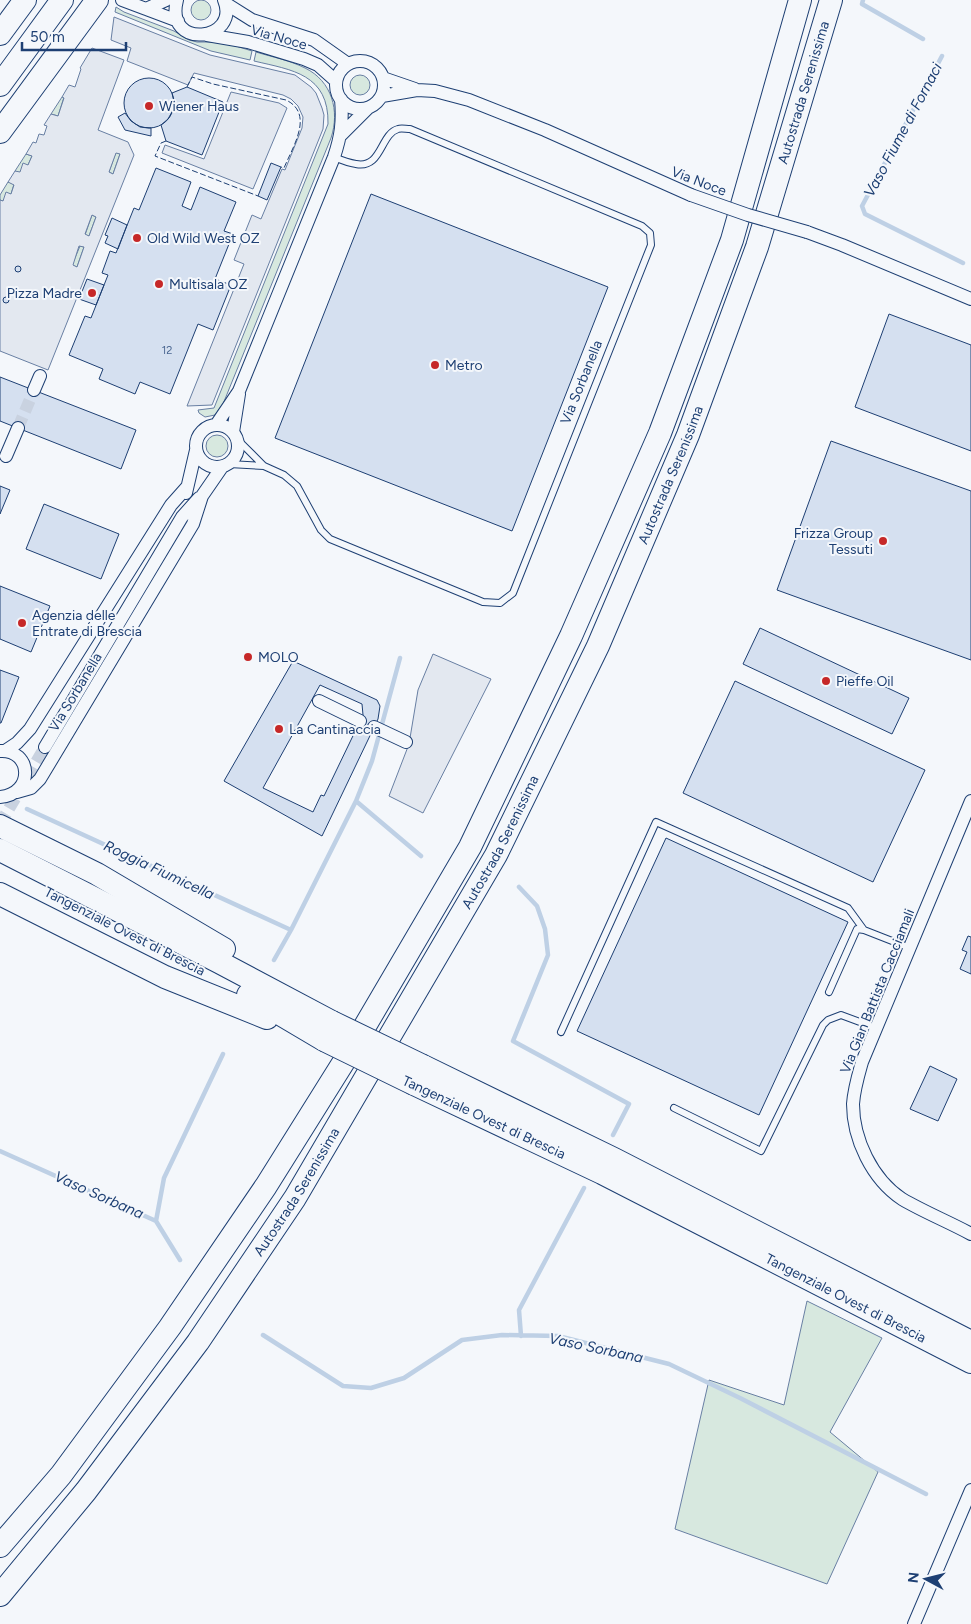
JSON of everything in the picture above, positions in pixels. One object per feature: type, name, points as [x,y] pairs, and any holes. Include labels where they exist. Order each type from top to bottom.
[{"type":"highway","points":[[0,34],[25,0]]},
{"type":"highway","points":[[0,84],[62,0]]},
{"type":"highway","points":[[0,132],[97,0]]},
{"type":"highway","name":"Autostrada Serenissima","points":[[0,1546],[67,1467],[170,1327],[266,1186],[348,1055],[470,847],[571,636],[660,433],[732,240],[800,0]]},
{"type":"highway","name":"Autostrada Serenissima","points":[[0,1594],[86,1491],[198,1342],[295,1198],[496,855],[598,646],[688,435],[757,247],[832,0]]},
{"type":"highway","points":[[0,150],[55,57]]},
{"type":"highway","points":[[0,826],[97,874],[228,951],[324,1026]]},
{"type":"highway","name":"Tangenziale Ovest di Brescia","points":[[0,850],[324,1026],[602,1173],[971,1362]]},
{"type":"highway","name":"Tangenziale Ovest di Brescia","points":[[0,868],[263,1002],[324,1026]]},
{"type":"highway","points":[[0,894],[165,977],[324,1026]]},
{"type":"highway","points":[[0,900],[34,911]]},
{"type":"highway","name":"Tangenziale Ovest di Brescia","points":[[418,1075],[623,1164],[971,1342]]},
{"type":"street","points":[[122,0],[128,4],[178,21]]},
{"type":"street","points":[[146,9],[166,0]]},
{"type":"street","points":[[177,0],[175,8],[178,21]]},
{"type":"street","points":[[207,35],[217,30],[224,22],[226,13],[225,2]]},
{"type":"street","name":"Via Noce","points":[[225,2],[252,20],[314,40],[348,64],[358,61],[367,62],[379,69],[383,78],[417,90]]},
{"type":"street","name":"Via Noce","points":[[178,21],[183,28],[198,36],[207,35],[248,42],[304,59],[318,65],[336,81]]},
{"type":"street","points":[[216,425],[239,391],[334,157],[341,135],[342,116],[340,100],[336,91],[336,81],[339,73],[348,64]]},
{"type":"street","points":[[341,135],[382,96],[383,78]]},
{"type":"street","name":"Via Noce","points":[[382,96],[417,90],[435,91],[469,100],[691,195],[748,215],[807,232],[971,299]]},
{"type":"street","points":[[340,100],[347,106],[356,109],[368,108]]},
{"type":"street","points":[[34,390],[40,376]]},
{"type":"street","points":[[196,450],[199,458],[205,464],[213,467],[225,466],[235,458],[238,449],[235,436],[239,391]]},
{"type":"street","points":[[182,517],[186,486],[192,471],[196,442],[200,434],[207,427],[216,425],[225,426],[235,436]]},
{"type":"street","points":[[6,456],[18,428]]},
{"type":"street","name":"Via Sorbanella","points":[[0,797],[9,796],[31,788],[40,779],[193,524],[202,496],[225,466]]},
{"type":"street","points":[[3,751],[17,743],[30,729],[171,505],[186,486]]},
{"type":"street","points":[[45,746],[182,517],[202,496]]},
{"type":"street","points":[[319,701],[360,721]]},
{"type":"street","points":[[374,727],[406,742]]},
{"type":"street","points":[[3,751],[14,754],[21,760],[25,768],[25,776],[17,792]]},
{"type":"street","name":"Via Gian Battista Cacciamali","points":[[971,801],[862,1062],[856,1083],[854,1104],[856,1132],[866,1156],[879,1177],[902,1198],[971,1234]]},
{"type":"street","points":[[914,1624],[971,1490]]},
{"type":"lane","name":"Via Sorbanella","points":[[235,436],[264,466],[284,475],[297,486],[321,530],[330,539],[484,602],[500,603],[514,593],[651,245],[650,233],[642,226],[410,129],[399,128],[390,134],[378,155],[370,162],[358,165],[334,157]]},
{"type":"lane","name":"Via Sorbanella","points":[[225,466],[264,466]]},
{"type":"lane","points":[[561,1032],[656,822],[848,908],[864,930]]},
{"type":"lane","points":[[829,992],[857,929],[910,948]]},
{"type":"lane","points":[[674,1108],[761,1151],[823,1025],[828,1020],[841,1016],[876,1028]]},
{"type":"shaded area","points":[[197,0],[205,0],[211,6],[211,14],[205,20],[197,20],[191,14],[191,6]]},
{"type":"shaded area","points":[[116,7],[124,12],[174,31],[189,40],[197,42],[223,42],[252,51],[250,60],[211,51],[115,12]]},
{"type":"shaded area","points":[[114,17],[210,55],[295,75],[316,93],[324,115],[323,129],[212,405],[187,406],[244,264],[234,260],[252,215],[261,219],[282,169],[285,170],[302,128],[303,117],[298,106],[291,99],[283,95],[194,73],[188,85],[127,61],[131,48],[111,40]]},
{"type":"shaded area","points":[[92,48],[124,60],[98,130],[128,142],[134,155],[48,370],[0,351],[0,200],[3,201],[6,192],[11,194],[14,185],[8,182],[15,171],[20,172],[23,163],[28,165],[32,156],[26,154],[33,142],[36,143],[39,134],[44,135],[47,126],[44,125],[51,114],[58,116],[64,98],[62,97],[69,85],[75,87],[80,68]],"holes":[[[116,153],[120,154],[113,174],[109,172]],[[92,215],[96,217],[89,236],[85,234]],[[79,246],[84,247],[77,267],[73,265]]]},
{"type":"shaded area","points":[[256,52],[299,65],[322,81],[332,98],[335,118],[334,128],[223,404],[215,415],[205,417],[198,410],[214,408],[328,124],[327,107],[322,94],[315,84],[306,77],[294,72],[254,61]]},
{"type":"shaded area","points":[[356,75],[364,75],[370,81],[370,89],[364,95],[356,95],[350,89],[350,81]]},
{"type":"shaded area","name":"Wiener Haus","points":[[231,92],[279,103],[287,108],[253,189],[162,153],[165,145],[204,159]]},
{"type":"shaded area","points":[[62,97],[64,97],[58,116],[51,114]]},
{"type":"shaded area","points":[[116,152],[120,154],[113,174],[109,172]]},
{"type":"shaded area","points":[[26,154],[32,156],[28,165],[20,173],[15,171]]},
{"type":"shaded area","points":[[8,182],[14,184],[11,194],[3,201],[0,200],[0,195]]},
{"type":"shaded area","points":[[92,215],[96,217],[89,236],[85,235]]},
{"type":"shaded area","points":[[80,246],[84,247],[77,267],[72,265]]},
{"type":"shaded area","points":[[217,435],[225,438],[228,446],[225,454],[217,457],[209,454],[206,446],[209,438]]},
{"type":"shaded area","points":[[433,654],[491,679],[423,813],[389,796],[409,744],[418,690]]},
{"type":"shaded area","points":[[807,1301],[882,1338],[830,1432],[878,1472],[827,1584],[675,1529],[709,1380],[784,1405]]},
{"type":"building","name":"Wiener Haus","points":[[144,78],[154,78],[167,85],[174,98],[174,108],[167,121],[154,128],[144,128],[135,124],[128,117],[124,108],[124,98],[128,89],[135,82]]},
{"type":"building","points":[[187,87],[223,102],[202,155],[166,141],[161,125],[168,119],[173,110],[172,93]]},
{"type":"building","points":[[125,113],[131,121],[140,127],[151,128],[151,136],[125,130],[118,117]]},
{"type":"building","points":[[271,163],[281,167],[267,200],[258,196]]},
{"type":"building","points":[[156,168],[191,182],[182,206],[191,210],[200,187],[236,202],[224,231],[233,234],[215,279],[231,285],[213,330],[198,324],[170,394],[140,382],[135,394],[99,379],[103,369],[69,355],[85,316],[91,318],[108,275],[102,273],[110,251],[116,253],[134,208],[139,210]]},
{"type":"building","points":[[371,194],[608,287],[512,531],[275,438]]},
{"type":"building","points":[[112,218],[127,225],[118,249],[105,243],[108,236],[105,235]]},
{"type":"building","points":[[18,266],[21,269],[18,272],[15,269]]},
{"type":"building","points":[[87,279],[104,285],[96,305],[79,299]]},
{"type":"building","points":[[6,297],[9,300],[6,303],[3,300]]},
{"type":"building","points":[[889,314],[971,345],[971,451],[855,407]]},
{"type":"building","points":[[0,377],[136,430],[121,469],[0,421]]},
{"type":"building","name":"Frizza Group Tessuti","points":[[831,441],[971,491],[971,660],[777,590]]},
{"type":"building","points":[[0,486],[10,490],[0,514]]},
{"type":"building","points":[[44,504],[119,534],[101,579],[26,549]]},
{"type":"building","name":"Agenzia delle Entrate di Brescia","points":[[0,586],[50,606],[31,652],[0,639]]},
{"type":"building","name":"Pieffe Oil","points":[[760,628],[909,698],[892,734],[743,664]]},
{"type":"building","points":[[293,661],[377,700],[380,706],[378,719],[322,836],[224,781]],"holes":[[[320,685],[362,704],[363,715],[324,796],[321,795],[313,812],[263,788]]]},
{"type":"building","name":"Agenzia delle Entrate di Brescia","points":[[0,670],[19,677],[1,723],[0,723]]},
{"type":"building","points":[[735,681],[925,770],[873,882],[683,793]]},
{"type":"building","points":[[666,838],[848,922],[759,1115],[577,1031]]},
{"type":"building","points":[[968,936],[971,937],[971,974],[960,969],[967,952],[962,950]]},
{"type":"building","points":[[930,1066],[957,1079],[938,1121],[910,1109]]},
{"type":"waterway","name":"Vaso Fiume di Fornaci","points":[[863,0],[862,4],[923,39]]},
{"type":"waterway","name":"Vaso Fiume di Fornaci","points":[[942,56],[862,206],[865,214],[963,263]]},
{"type":"waterway","name":"Roggia Fiumicella","points":[[400,658],[372,761],[356,801],[421,856]]},
{"type":"waterway","name":"Roggia Fiumicella","points":[[291,930],[356,801]]},
{"type":"waterway","name":"Roggia Fiumicella","points":[[27,809],[291,930],[274,960]]},
{"type":"waterway","name":"Roggia Fiumicella","points":[[519,887],[537,906],[545,929],[548,955],[513,1041],[629,1104],[613,1135]]},
{"type":"waterway","name":"Roggia Fiumicella","points":[[156,1221],[164,1178],[223,1054]]},
{"type":"waterway","name":"Vaso Sorbana","points":[[0,1151],[156,1221],[180,1260]]},
{"type":"waterway","name":"Roggia Fiumicella","points":[[521,1336],[519,1310],[584,1188]]},
{"type":"waterway","name":"Vaso Sorbana","points":[[263,1335],[343,1386],[371,1388],[404,1378],[462,1340],[502,1335],[558,1336],[669,1364],[740,1398],[926,1494]]},
{"type":"tunnel","points":[[18,428],[34,390]]},
{"type":"tunnel","points":[[0,824],[45,747]]},
{"type":"fence","points":[[187,87],[192,77],[213,84],[286,100],[295,106],[299,114],[299,132],[284,168],[281,167]]},
{"type":"fence","points":[[166,141],[161,143],[155,156],[258,196]]},
{"type":"place","name":"Wiener Haus","points":[[149,106]]},
{"type":"place","name":"Old Wild West OZ","points":[[137,238]]},
{"type":"place","name":"Multisala OZ","points":[[159,284]]},
{"type":"place","name":"Pizza Madre","points":[[92,293]]},
{"type":"place","name":"Metro","points":[[435,365]]},
{"type":"place","name":"Frizza Group Tessuti","points":[[883,541]]},
{"type":"place","name":"Agenzia delle Entrate di Brescia","points":[[22,623]]},
{"type":"place","name":"MOLO","points":[[248,657]]},
{"type":"place","name":"Pieffe Oil","points":[[826,681]]},
{"type":"place","name":"La Cantinaccia","points":[[279,729]]}]
